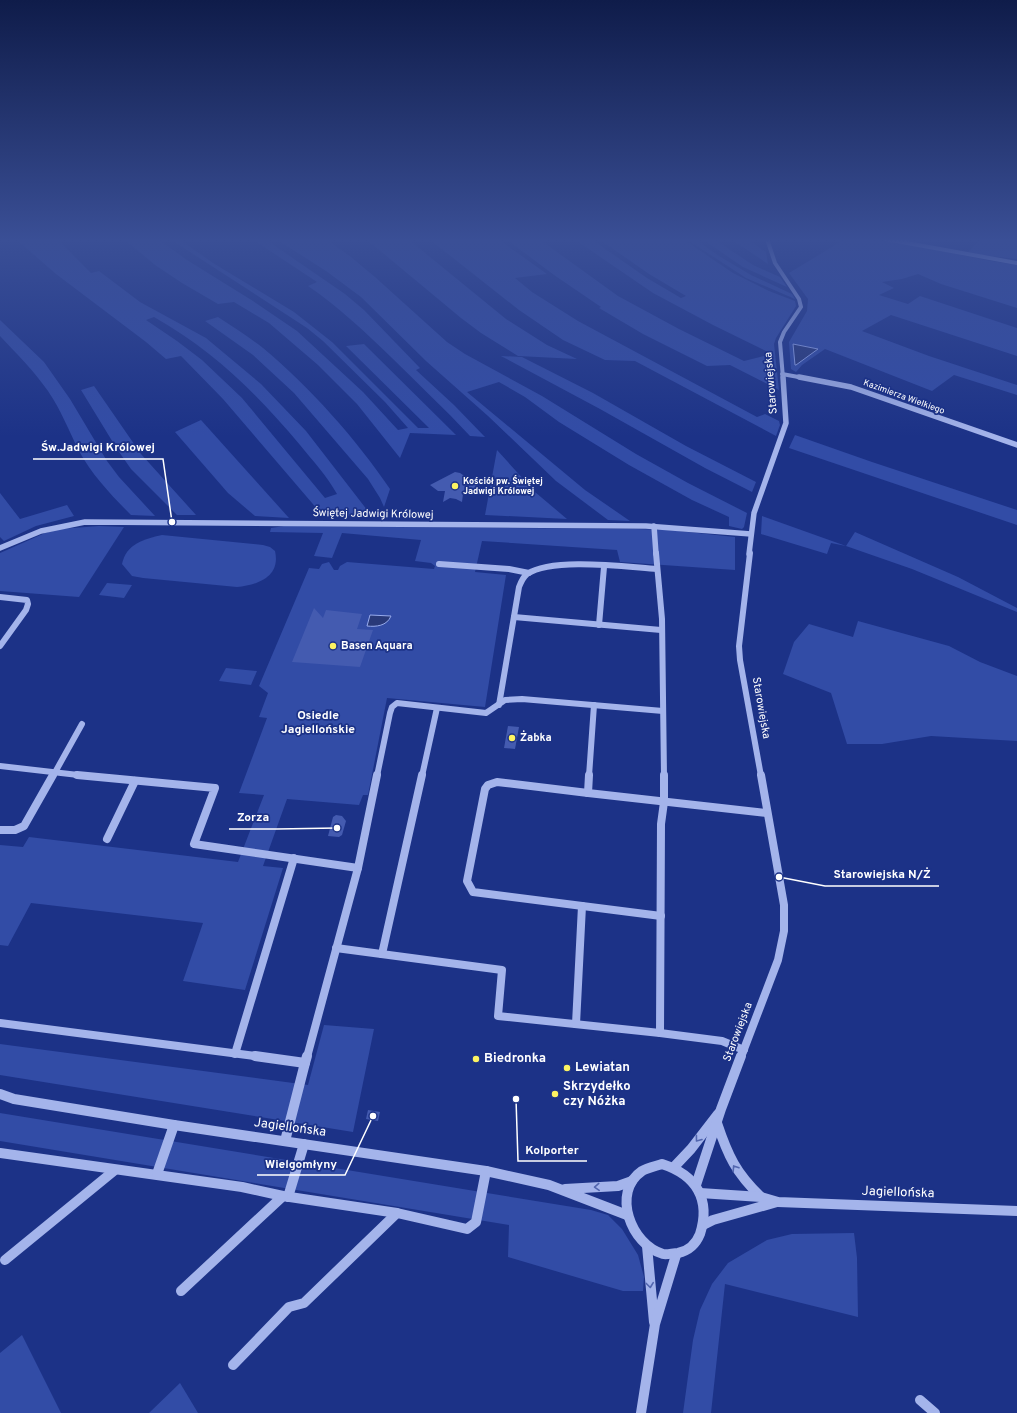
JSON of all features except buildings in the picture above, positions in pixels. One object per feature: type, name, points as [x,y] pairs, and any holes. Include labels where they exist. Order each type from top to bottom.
[{"type":"street","name":"Starowiejska","points":[[698,1189],[717,1123],[778,960],[784,931],[784,905],[740,660],[739,646],[751,534],[757,500],[786,423],[780,342],[784,332],[798,312],[800,305]]},
{"type":"street","name":"Kazimierza Wielkiego","points":[[782,374],[851,387],[1017,445]]},
{"type":"street","name":"Świętej Jadwigi Królowej","points":[[0,548],[42,530],[85,522],[654,526],[751,534]]},
{"type":"street","points":[[654,526],[661,630],[663,711],[664,802],[661,824],[660,1033]]},
{"type":"street","points":[[439,564],[509,569],[529,573]]},
{"type":"street","points":[[500,705],[519,587],[523,577],[529,573],[544,568],[565,565],[657,569]]},
{"type":"street","points":[[599,625],[604,567]]},
{"type":"street","points":[[0,597],[27,600],[28,604],[0,646]]},
{"type":"street","points":[[514,617],[661,630]]},
{"type":"street","points":[[285,1141],[358,868],[386,728],[392,707],[397,703],[486,713],[500,705],[505,700],[522,699],[663,711]]},
{"type":"street","points":[[588,793],[594,705]]},
{"type":"street","points":[[382,954],[437,708]]},
{"type":"street","points":[[0,830],[12,831],[21,829],[27,822],[82,724]]},
{"type":"street","points":[[0,766],[54,773],[215,788],[194,844],[358,868]]},
{"type":"street","points":[[107,839],[135,781]]},
{"type":"street","points":[[661,916],[472,892],[467,881],[485,789],[488,785],[497,782],[767,813]]},
{"type":"street","points":[[235,1054],[294,858]]},
{"type":"street","points":[[576,1024],[582,906]]},
{"type":"street","points":[[336,948],[502,970],[498,1016],[722,1041],[744,1050]]},
{"type":"street","points":[[0,1023],[305,1063]]},
{"type":"street","name":"Jagiellońska","points":[[0,1094],[14,1099]]},
{"type":"street","name":"Jagiellońska","points":[[0,1099],[14,1099],[174,1125],[486,1171],[549,1185],[627,1215]]},
{"type":"street","points":[[674,1167],[691,1149],[722,1109]]},
{"type":"street","points":[[717,1123],[729,1160],[745,1183],[761,1197]]},
{"type":"street","points":[[157,1174],[174,1125]]},
{"type":"street","points":[[181,1291],[286,1196],[304,1144]]},
{"type":"street","points":[[2,1155],[157,1174],[242,1187],[286,1196],[397,1213],[466,1229],[476,1222],[486,1171]]},
{"type":"street","points":[[662,1164],[674,1167],[686,1174],[698,1189],[704,1212],[703,1226],[698,1239],[688,1249],[676,1255],[661,1254],[646,1246],[638,1238],[631,1227],[627,1215],[627,1197],[632,1181],[640,1172],[650,1166],[662,1164]]},
{"type":"street","points":[[6,1260],[115,1170]]},
{"type":"street","name":"Jagiellońska","points":[[561,1189],[618,1186],[632,1181]]},
{"type":"street","name":"Jagiellońska","points":[[698,1189],[761,1197],[778,1202],[1017,1211]]},
{"type":"street","name":"Jagiellońska","points":[[703,1226],[713,1220],[778,1202]]},
{"type":"street","points":[[233,1365],[289,1307],[304,1303],[397,1213]]},
{"type":"street","points":[[646,1246],[655,1324]]},
{"type":"street","points":[[641,1413],[655,1324],[676,1255]]},
{"type":"street","points":[[920,1400],[935,1413]]},
{"type":"shaded area","points":[[97,305],[145,305],[206,338],[261,384],[306,431],[371,515],[324,517],[223,399],[181,356],[166,359]],"holes":[[[154,317],[196,344],[233,374],[284,426],[324,475],[337,494],[325,498],[242,398],[202,360],[146,320]]]},
{"type":"shaded area","points":[[239,305],[259,305],[297,331],[363,392],[398,430],[408,428],[385,402],[323,341],[307,328],[272,305],[282,305],[294,312],[332,342],[418,428],[429,428],[346,346],[364,344],[456,435],[410,433],[400,458],[357,404],[318,365],[269,323]]},
{"type":"shaded area","points":[[334,305],[358,305],[364,310],[420,368],[416,370],[454,405],[485,437],[470,436],[392,358]]},
{"type":"shaded area","points":[[369,305],[406,305],[447,342],[465,354],[542,396],[636,454],[688,483],[747,513],[744,527],[742,529],[729,526],[729,517],[692,500],[629,465],[559,422],[525,397],[499,382],[467,392],[585,490],[630,521],[608,520],[556,481],[488,416],[426,361]]},
{"type":"shaded area","points":[[445,305],[489,305],[506,319],[547,345],[577,359],[518,356],[481,333]]},
{"type":"shaded area","points":[[513,305],[553,305],[578,321],[757,417],[765,414],[779,421],[780,425],[776,436],[635,361],[605,360],[563,340]]},
{"type":"shaded area","points":[[598,305],[635,305],[744,361],[772,354],[675,305],[796,305],[774,344],[779,390],[730,365],[707,366],[643,334],[599,308],[601,307]]},
{"type":"shaded area","points":[[808,305],[947,305],[1017,328],[1017,356],[891,315],[862,331],[929,356],[1017,385],[1017,395],[954,375],[932,391],[825,349],[802,365],[796,372],[791,369],[789,342],[807,311]]},
{"type":"shaded area","points":[[1007,305],[1017,305],[1017,308]]},
{"type":"shaded area","points":[[218,317],[263,348],[298,379],[331,414],[363,452],[390,489],[384,507],[368,479],[294,393],[253,355],[205,321]]},
{"type":"shaded area","points":[[0,320],[44,362],[70,399],[107,461],[119,477],[155,516],[131,515],[96,477],[79,451],[53,398],[43,384],[0,336]]},
{"type":"shaded area","points":[[793,344],[818,349],[795,365]]},
{"type":"shaded area","points":[[501,356],[522,357],[593,393],[686,446],[756,482],[752,492],[705,468]]},
{"type":"shaded area","points":[[94,386],[141,454],[196,515],[177,515],[131,469],[81,390]]},
{"type":"shaded area","points":[[201,420],[289,518],[255,516],[228,493],[175,432]]},
{"type":"shaded area","points":[[795,435],[1017,510],[1017,525],[789,448]]},
{"type":"shaded area","points":[[497,450],[535,492],[567,519],[485,515]]},
{"type":"shaded area","points":[[0,493],[20,519],[67,505],[74,516],[36,526],[4,541],[0,537]]},
{"type":"shaded area","points":[[762,516],[846,546],[831,543],[827,554],[761,534]]},
{"type":"shaded area","points":[[99,526],[124,527],[79,597],[0,591],[0,553],[45,533],[60,529]]},
{"type":"shaded area","points":[[284,526],[669,530],[735,537],[735,570],[620,562],[617,550],[482,541],[475,572],[506,575],[485,707],[387,698],[368,795],[363,795],[359,805],[287,799],[263,866],[283,868],[245,990],[183,981],[203,923],[31,903],[8,946],[0,945],[0,845],[23,847],[29,837],[238,862],[264,795],[239,793],[267,718],[259,717],[268,693],[259,686],[309,568],[319,569],[322,564],[329,562],[334,570],[338,570],[340,566],[347,562],[434,569],[435,566],[431,563],[415,561],[421,540],[342,533],[332,558],[314,556],[323,533],[270,532],[271,528]]},
{"type":"shaded area","points":[[855,532],[958,577],[1017,608],[1017,612],[912,569],[846,546]]},
{"type":"shaded area","points":[[162,535],[263,545],[270,547],[275,551],[276,560],[271,573],[266,578],[259,582],[237,587],[132,576],[122,564],[127,552],[142,541]]},
{"type":"shaded area","points":[[107,583],[132,585],[124,598],[99,595]]},
{"type":"shaded area","points":[[370,615],[391,616],[384,624],[367,626]]},
{"type":"shaded area","points":[[858,621],[949,646],[980,662],[1017,676],[1017,741],[931,736],[882,744],[847,744],[831,693],[783,674],[794,642],[809,624],[853,637]]},
{"type":"shaded area","points":[[226,668],[257,671],[251,685],[219,681]]},
{"type":"shaded area","points":[[324,1025],[374,1029],[353,1132],[0,1075],[0,1044],[308,1085]]},
{"type":"shaded area","points":[[0,1113],[591,1210],[608,1215],[622,1229],[638,1255],[644,1277],[643,1291],[623,1291],[508,1257],[509,1225],[0,1141]]},
{"type":"shaded area","points":[[854,1233],[857,1258],[858,1317],[725,1284],[711,1413],[683,1413],[693,1340],[700,1310],[712,1284],[728,1263],[767,1240],[792,1234]]},
{"type":"shaded area","points":[[22,1335],[61,1413],[0,1413],[0,1353]]},
{"type":"shaded area","points":[[180,1383],[198,1413],[149,1413]]},
{"type":"place","name":"Kościół pw. Świętej Jadwigi Królowej","points":[[455,486]]},
{"type":"place","name":"Św.Jadwigi Królowej","points":[[172,522]]},
{"type":"place","name":"Basen Aquara","points":[[333,646]]},
{"type":"place","name":"Żabka","points":[[512,738]]},
{"type":"place","name":"Zorza","points":[[337,828]]},
{"type":"place","name":"Starowiejska N/Ż","points":[[779,877]]},
{"type":"place","name":"Biedronka","points":[[476,1059]]},
{"type":"place","name":"Lewiatan","points":[[567,1068]]},
{"type":"place","name":"Skrzydełko czy Nóżka","points":[[555,1094]]},
{"type":"place","name":"Kolporter","points":[[516,1099]]},
{"type":"place","name":"Wielgomłyny","points":[[373,1116]]},
{"type":"district","name":"Osiedle Jagiellońskie","points":[[318,723]]}]
